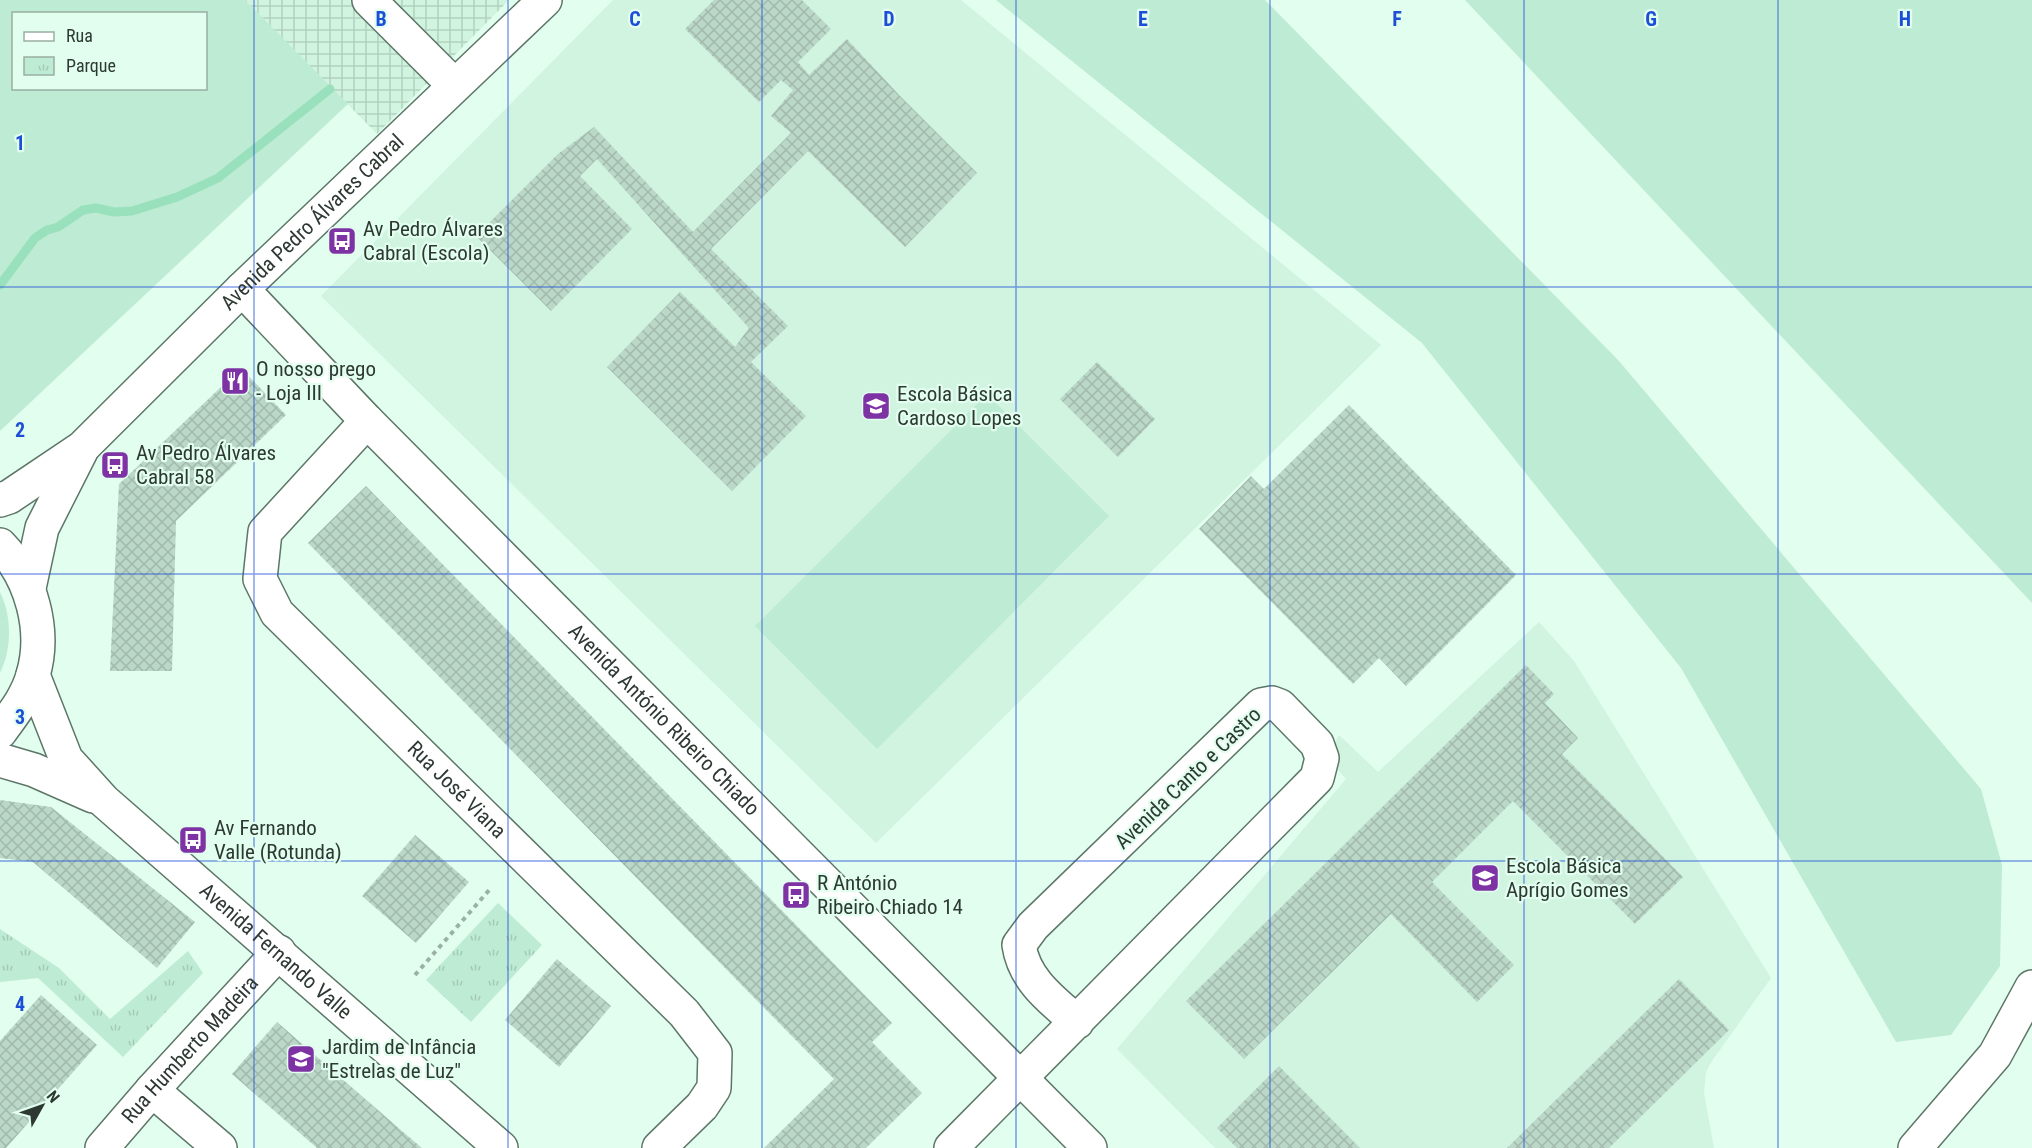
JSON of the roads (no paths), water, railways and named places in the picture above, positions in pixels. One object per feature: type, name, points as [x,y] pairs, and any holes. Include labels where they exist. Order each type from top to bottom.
[{"type":"street","points":[[369,0],[454,85]]},
{"type":"street","name":"Avenida Pedro Álvares Cabral","points":[[0,500],[9,497],[82,448],[242,289],[545,0]]},
{"type":"street","name":"Avenida António Ribeiro Chiado","points":[[242,289],[367,421],[1090,1148]]},
{"type":"street","name":"Rua José Viana","points":[[367,421],[265,532],[260,579],[277,613],[684,1013],[716,1053],[714,1088],[702,1106],[659,1148]]},
{"type":"street","name":"Avenida Pedro Álvares Cabral","points":[[29,588],[42,528],[82,448]]},
{"type":"street","points":[[0,545],[12,558],[29,588],[38,631],[33,675],[20,705],[0,732]]},
{"type":"street","name":"Avenida Fernando Valle","points":[[33,675],[66,759],[104,801],[501,1148]]},
{"type":"street","name":"Avenida Canto e Castro","points":[[951,1148],[1077,1022],[1317,778],[1322,758],[1317,744],[1280,706],[1272,703],[1261,705],[1033,926],[1019,945],[1021,959],[1034,982],[1077,1022]]},
{"type":"street","name":"Avenida Fernando Valle","points":[[0,760],[34,770],[104,801]]},
{"type":"street","name":"Rua Humberto Madeira","points":[[102,1148],[279,952]]},
{"type":"street","points":[[1915,1148],[1995,1055],[2032,987]]},
{"type":"street","points":[[1995,1055],[2032,1033]]},
{"type":"street","points":[[152,1090],[220,1148]]},
{"type":"waterway","points":[[0,285],[35,238],[47,230],[58,227],[83,210],[96,208],[114,212],[132,211],[177,197],[218,178],[330,89]]},
{"type":"place","name":"Av Pedro Álvares Cabral (Escola)","points":[[342,241]]},
{"type":"place","name":"O nosso prego - Loja III","points":[[235,381]]},
{"type":"place","name":"Escola Básica Cardoso Lopes","points":[[876,406]]},
{"type":"place","name":"Av Pedro Álvares Cabral 58","points":[[115,465]]},
{"type":"place","name":"Av Fernando Valle (Rotunda)","points":[[193,840]]},
{"type":"place","name":"Escola Básica Aprígio Gomes","points":[[1485,878]]},
{"type":"place","name":"R António Ribeiro Chiado 14","points":[[796,895]]},
{"type":"place","name":"Jardim de Infância \"Estrelas de Luz\"","points":[[301,1059]]}]
